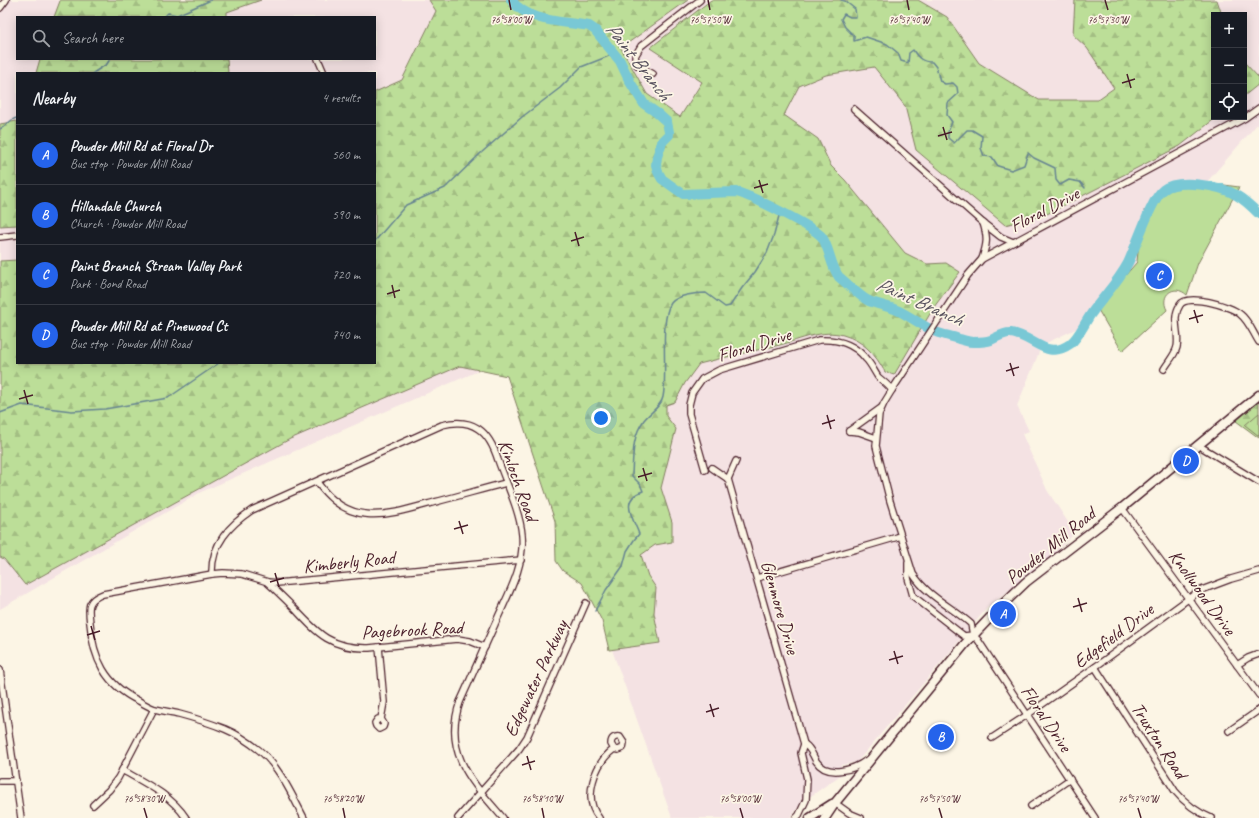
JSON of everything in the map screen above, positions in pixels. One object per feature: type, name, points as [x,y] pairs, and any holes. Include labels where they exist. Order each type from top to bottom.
[{"type":"main road","name":"Powder Mill Road","points":[[824,818],[973,635],[1026,582],[1122,508],[1259,395]]},
{"type":"main road","points":[[810,818],[835,803]]},
{"type":"street","points":[[0,8],[6,0]]},
{"type":"street","points":[[653,74],[636,65],[635,56],[640,46],[700,0]]},
{"type":"street","points":[[318,60],[324,72]]},
{"type":"street","name":"Floral Drive","points":[[1095,818],[978,640],[973,635],[971,624],[934,596],[917,580],[913,574],[876,446],[879,414],[892,390],[964,281],[982,259],[1246,118],[1259,108]]},
{"type":"street","points":[[854,109],[983,223],[1001,237],[1013,242]]},
{"type":"street","points":[[982,259],[987,239],[987,233],[983,223]]},
{"type":"street","points":[[0,237],[16,235]]},
{"type":"street","points":[[1164,369],[1174,355],[1177,347],[1175,323],[1176,311],[1179,305],[1186,300],[1195,300],[1222,305],[1234,310],[1243,316],[1259,342]]},
{"type":"street","name":"Floral Drive","points":[[705,470],[689,414],[689,405],[692,393],[702,379],[718,370],[819,340],[836,340],[848,343],[856,348],[866,358],[878,376],[892,390]]},
{"type":"street","points":[[876,438],[859,432],[849,431],[882,408]]},
{"type":"street","name":"Kinloch Road","points":[[212,574],[213,559],[216,548],[232,526],[252,510],[442,425],[461,422],[476,427],[489,438],[495,450],[518,514],[522,529],[523,544],[521,560],[512,584],[460,702],[454,732],[457,752],[464,770],[481,793],[503,818]]},
{"type":"street","points":[[1198,445],[1259,482]]},
{"type":"street","points":[[712,468],[728,479],[736,462]]},
{"type":"street","name":"Glenmore Drive","points":[[728,479],[804,744]]},
{"type":"street","points":[[317,482],[330,499],[342,507],[359,514],[380,515],[399,512],[506,483]]},
{"type":"street","name":"Knollwood Drive","points":[[1122,508],[1259,695]]},
{"type":"street","points":[[757,578],[901,536]]},
{"type":"street","name":"Kimberly Road","points":[[154,709],[120,690],[104,672],[97,658],[92,640],[89,615],[90,602],[94,598],[103,594],[212,574],[242,574],[268,582],[285,582],[521,560]]},
{"type":"street","name":"Floral Drive","points":[[908,561],[908,578],[913,596],[964,636],[973,635]]},
{"type":"street","name":"Edgefield Drive","points":[[992,738],[1028,715],[1095,668],[1199,590],[1259,571]]},
{"type":"street","name":"Pagebrook Road","points":[[268,582],[311,627],[328,640],[348,647],[379,647],[457,639],[470,640],[485,647]]},
{"type":"street","name":"Edgewater Parkway","points":[[458,818],[519,749],[527,737],[586,603]]},
{"type":"street","points":[[379,647],[384,702],[381,719]]},
{"type":"street","points":[[1237,665],[1248,658],[1259,654]]},
{"type":"street","name":"Truxton Road","points":[[1095,668],[1175,791],[1196,811],[1211,818]]},
{"type":"street","points":[[0,670],[21,818]]},
{"type":"street","points":[[93,805],[109,790],[118,778],[154,709],[178,714],[226,729],[237,734],[258,750],[277,771],[304,818]]},
{"type":"street","points":[[1229,731],[1259,710]]},
{"type":"street","points":[[796,818],[806,800],[807,791],[807,779],[801,753],[804,744],[809,746],[817,762],[824,769],[834,771],[856,768],[875,754]]},
{"type":"street","points":[[599,818],[595,813],[590,799],[591,789],[603,760],[607,754],[614,749]]},
{"type":"street","points":[[122,770],[160,792],[173,802],[186,818]]},
{"type":"street","points":[[0,781],[16,780]]},
{"type":"street","points":[[1031,806],[1070,780]]},
{"type":"street","points":[[835,803],[849,813],[861,818]]},
{"type":"shaded area","points":[[0,0],[1259,0],[1259,122],[1206,183],[1194,181],[1141,221],[1137,262],[1082,326],[1042,345],[1017,406],[1029,431],[1022,434],[1047,490],[1075,533],[1051,557],[987,608],[857,762],[841,765],[842,774],[811,796],[803,795],[799,806],[790,818],[672,818],[508,358],[201,492],[0,609]]},
{"type":"green space","points":[[59,0],[261,0],[227,12],[227,16],[54,16],[60,1]]},
{"type":"green space","points":[[429,0],[688,0],[621,48],[647,94],[680,117],[702,82],[650,48],[711,0],[918,0],[947,17],[979,63],[1039,100],[1097,100],[1114,88],[1087,48],[1073,35],[1075,0],[1217,0],[1221,12],[1211,12],[1211,120],[1213,120],[1180,146],[1047,214],[1005,225],[916,150],[905,106],[874,67],[826,75],[799,86],[784,115],[818,139],[831,166],[845,180],[905,253],[927,264],[946,263],[960,272],[934,307],[894,375],[885,372],[873,354],[857,341],[843,335],[827,333],[699,364],[685,383],[675,402],[666,405],[666,416],[676,429],[661,488],[672,522],[672,542],[655,545],[641,555],[648,576],[656,588],[654,613],[660,643],[609,650],[602,621],[582,583],[563,571],[556,561],[555,521],[507,376],[460,366],[290,439],[25,585],[4,559],[0,557],[0,261],[16,260],[16,364],[376,364],[376,92],[402,80],[436,11]]},
{"type":"green space","points":[[40,60],[227,60],[228,72],[36,72]]},
{"type":"green space","points":[[1247,65],[1259,78],[1259,84],[1247,94]]},
{"type":"green space","points":[[16,121],[16,225],[0,226],[0,124]]},
{"type":"green space","points":[[1195,181],[1239,187],[1198,263],[1187,295],[1177,290],[1169,292],[1166,295],[1165,300],[1167,310],[1122,351],[1097,308],[1137,262],[1141,221],[1155,196]]},
{"type":"green space","points":[[1259,402],[1259,438],[1236,421]]},
{"type":"green space","points":[[1259,413],[1259,436],[1245,425]]},
{"type":"waterway","points":[[165,16],[168,13],[177,15],[211,0]]},
{"type":"waterway","name":"Paint Branch","points":[[511,0],[518,8],[537,17],[558,22],[589,26],[595,30],[620,61],[630,82],[644,104],[667,122],[669,135],[662,142],[656,165],[662,179],[683,194],[735,192],[742,194],[795,219],[822,237],[839,277],[863,298],[899,311],[936,332],[959,339],[971,342],[985,342],[1003,334],[1011,333],[1027,338],[1047,349],[1062,349],[1070,344],[1076,338],[1091,314],[1124,270],[1158,195],[1170,186],[1189,184],[1211,186],[1221,189],[1239,197],[1259,214]]},
{"type":"waterway","points":[[841,0],[845,1],[855,9],[856,17],[850,17],[844,14],[841,19],[845,27],[854,36],[854,41],[866,37],[887,44],[898,53],[901,61],[908,63],[909,53],[913,50],[921,59],[932,62],[936,67],[940,81],[945,84],[953,83],[957,87],[958,94],[948,103],[947,115],[952,122],[948,132],[948,138],[954,143],[967,130],[972,130],[982,136],[981,148],[984,156],[992,157],[998,166],[1011,170],[1024,165],[1028,153],[1034,158],[1055,168],[1056,180],[1060,185],[1069,180],[1080,182],[1085,188]]},
{"type":"waterway","points":[[376,240],[406,205],[445,188],[481,153],[522,117],[560,88],[581,67],[614,54]]},
{"type":"waterway","points":[[95,72],[107,64],[109,60]]},
{"type":"waterway","points":[[0,129],[16,118]]},
{"type":"waterway","name":"Paint Branch","points":[[1144,211],[1150,212]]},
{"type":"waterway","points":[[595,611],[606,590],[623,566],[627,551],[639,534],[630,510],[631,499],[636,494],[643,491],[640,484],[632,476],[634,446],[640,426],[646,417],[660,404],[663,397],[665,375],[665,322],[667,311],[674,300],[682,296],[692,294],[706,293],[725,307],[730,306],[767,253],[774,235],[780,212]]},
{"type":"waterway","points":[[0,413],[22,405],[72,411],[105,409],[168,398],[218,364]]},
{"type":"place","name":"Paint Branch Stream Valley Park","points":[[1159,276]]},
{"type":"place","name":"Powder Mill Rd at Pinewood Ct","points":[[1186,461]]},
{"type":"place","name":"Powder Mill Rd at Floral Dr","points":[[1003,614]]},
{"type":"place","name":"Hillandale Church","points":[[941,737]]}]
